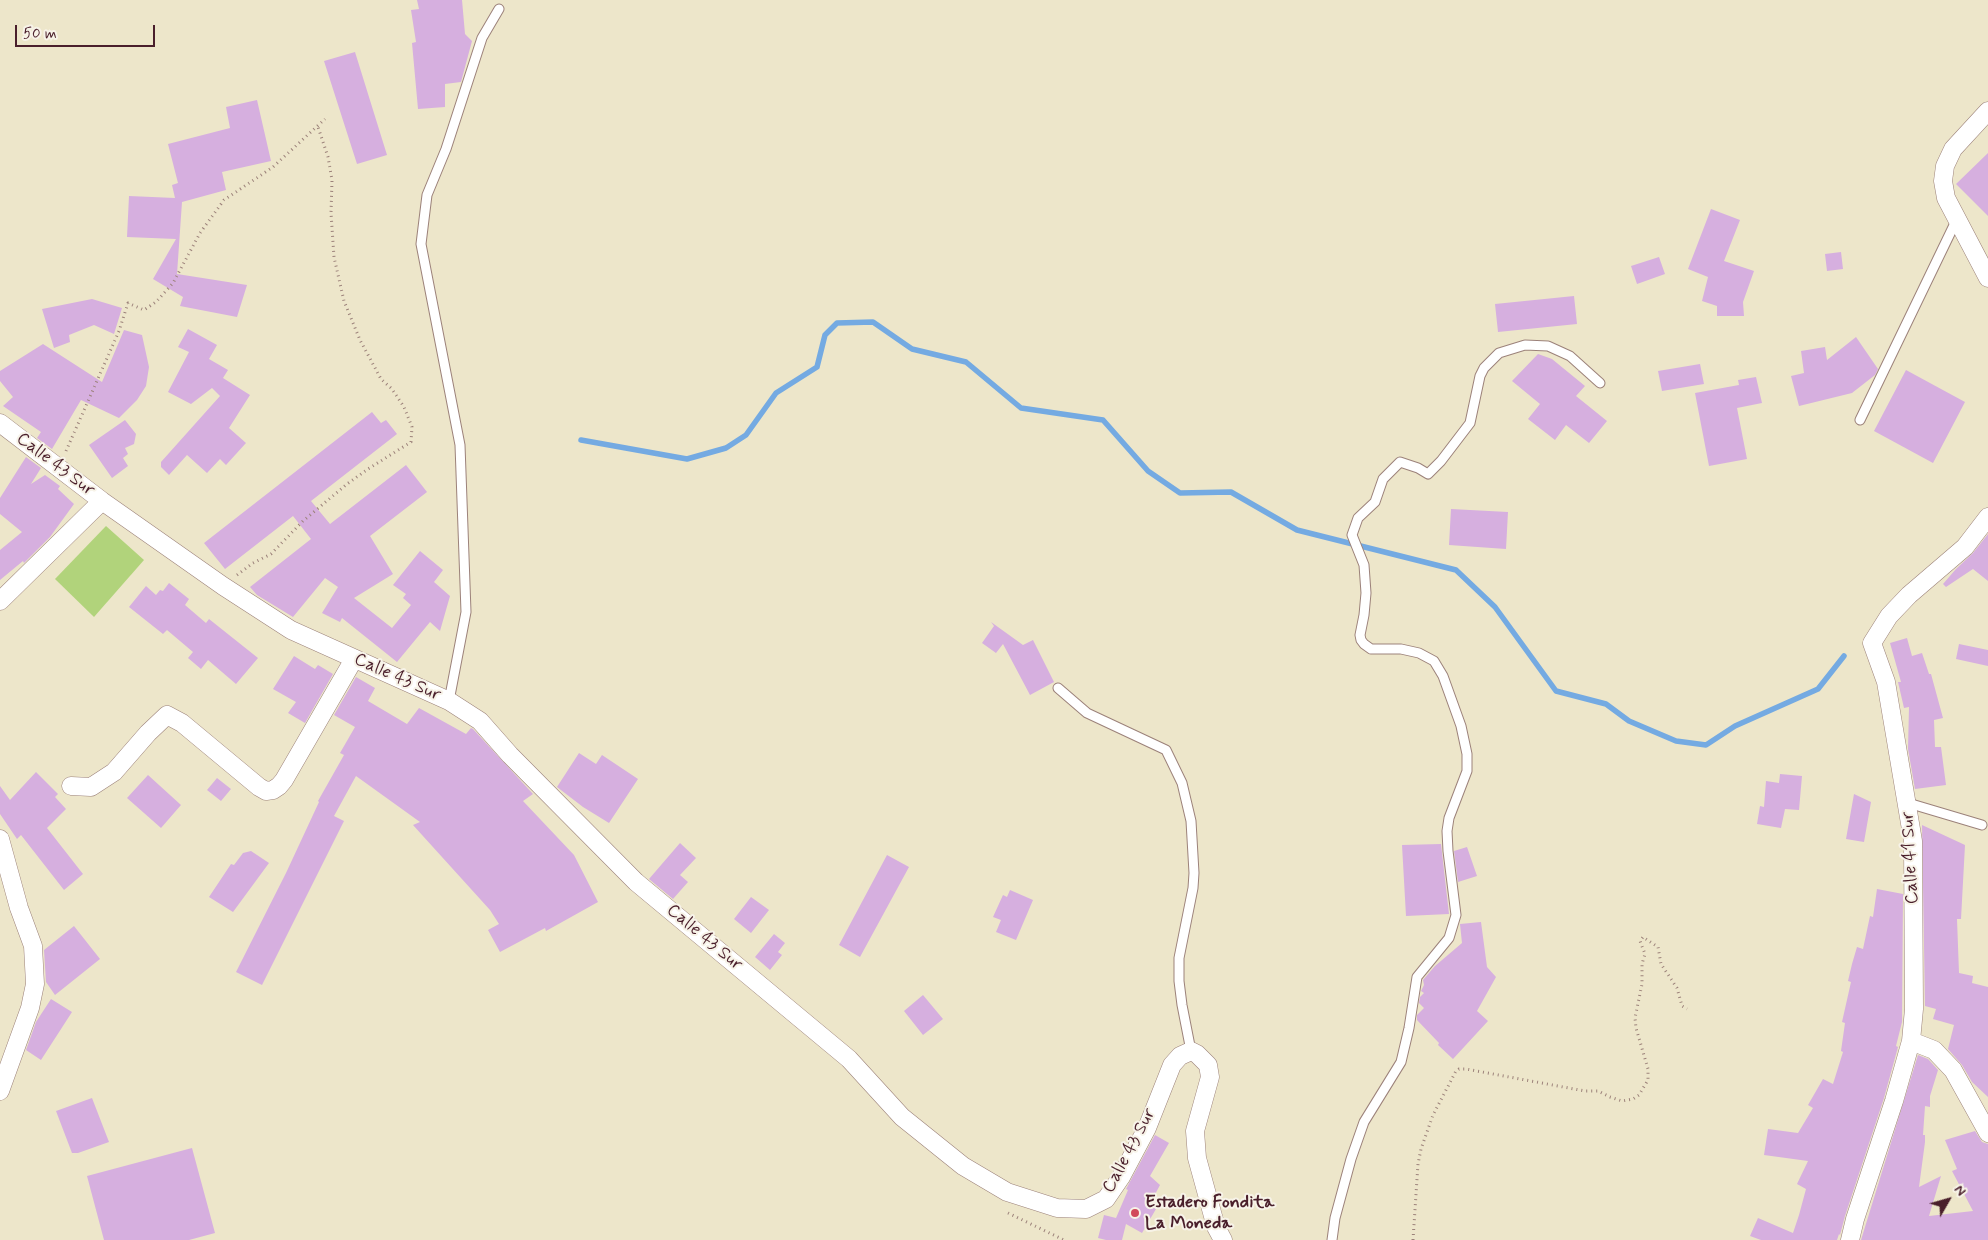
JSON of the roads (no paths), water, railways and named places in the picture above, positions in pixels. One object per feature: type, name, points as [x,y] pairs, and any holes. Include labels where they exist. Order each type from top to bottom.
[{"type":"street","points":[[1988,111],[1953,149],[1944,166],[1943,181],[1946,198],[1988,278]]},
{"type":"street","name":"Calle 43 Sur","points":[[0,423],[102,500],[223,586],[291,630],[449,701],[480,721],[510,755],[636,882],[849,1059],[902,1116],[963,1166],[1006,1192],[1056,1208],[1086,1209],[1106,1199],[1121,1177],[1146,1128],[1172,1066],[1180,1056],[1191,1052]]},
{"type":"street","points":[[0,601],[102,500]]},
{"type":"street","name":"Calle 41 Sur","points":[[1850,1240],[1854,1219],[1894,1101],[1911,1041],[1914,1010],[1913,841],[1886,682],[1872,643],[1889,616],[1909,595],[1965,548],[1988,517]]},
{"type":"street","points":[[71,786],[91,787],[114,772],[148,733],[167,715],[174,716],[259,787],[266,791],[272,790],[284,780],[354,659]]},
{"type":"street","points":[[0,839],[19,908],[33,946],[35,984],[30,1008],[0,1091]]},
{"type":"street","points":[[1911,1041],[1934,1050],[1953,1070],[1988,1133]]},
{"type":"street","points":[[1191,1052],[1202,1057],[1208,1065],[1210,1077],[1195,1131],[1199,1166],[1216,1227],[1222,1240]]},
{"type":"lane","points":[[449,701],[466,612],[460,445],[421,244],[427,195],[446,149],[482,38],[499,9]]},
{"type":"lane","points":[[1860,420],[1957,218]]},
{"type":"lane","points":[[1332,1240],[1334,1218],[1364,1122],[1401,1062],[1410,1028],[1417,977],[1449,938],[1456,915],[1447,831],[1449,818],[1468,771],[1467,754],[1461,726],[1443,676],[1434,661],[1419,653],[1401,649],[1371,649],[1361,640],[1360,634],[1366,593],[1364,565],[1352,534],[1358,518],[1375,502],[1383,479],[1400,462],[1418,468],[1428,474],[1441,461],[1470,423],[1480,376],[1484,368],[1499,353],[1525,344],[1548,346],[1570,356],[1600,383]]},
{"type":"lane","points":[[1058,688],[1087,713],[1166,750],[1182,783],[1192,821],[1194,873],[1193,888],[1179,958],[1179,981],[1191,1052]]},
{"type":"lane","points":[[1908,803],[1982,825]]},
{"type":"waterway","points":[[581,440],[687,459],[726,448],[746,435],[776,393],[817,367],[825,335],[837,323],[873,322],[912,349],[966,362],[1021,408],[1103,420],[1148,471],[1180,493],[1231,492],[1297,530],[1456,570],[1495,607],[1556,691],[1606,704],[1629,721],[1676,741],[1706,745],[1735,726],[1818,689],[1844,656]]},
{"type":"place","name":"Estadero Fondita La Moneda","points":[[1135,1213]]}]
